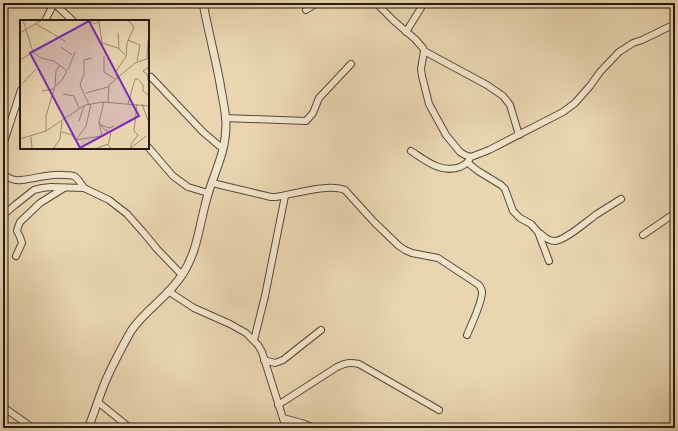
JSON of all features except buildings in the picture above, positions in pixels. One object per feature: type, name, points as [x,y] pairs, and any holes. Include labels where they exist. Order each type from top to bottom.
[{"type":"street","points":[[46,20],[54,3],[72,20]]},
{"type":"street","points":[[88,428],[116,358],[131,331],[137,322],[177,282],[192,258],[208,193],[223,149],[226,125],[218,75],[203,3]]},
{"type":"street","points":[[306,10],[317,3]]},
{"type":"street","points":[[376,3],[420,44],[424,51],[487,85],[502,96],[510,105],[519,135]]},
{"type":"street","points":[[406,32],[424,3]]},
{"type":"street","points":[[424,51],[421,68],[429,104],[446,135],[460,152],[471,157],[489,150],[563,112],[590,86],[604,67],[619,52],[632,43],[642,40],[675,24]]},
{"type":"street","points":[[225,118],[306,121],[313,113],[320,98],[351,64]]},
{"type":"street","points":[[151,78],[203,132],[223,149]]},
{"type":"street","points":[[3,145],[20,93]]},
{"type":"street","points":[[149,148],[173,176],[188,187],[208,193]]},
{"type":"street","points":[[411,151],[439,168],[445,169],[456,168],[468,163],[471,157]]},
{"type":"street","points":[[468,163],[503,187],[507,193],[513,211],[520,218],[531,224],[545,239],[548,240],[558,240],[571,233],[621,199]]},
{"type":"street","points":[[3,174],[7,177],[20,180],[62,174],[73,176],[84,188]]},
{"type":"street","points":[[212,183],[271,197],[328,188],[341,188],[345,190],[374,222],[404,250],[438,258],[479,285],[482,289],[482,295],[467,335]]},
{"type":"street","points":[[3,215],[34,190],[51,187],[84,188],[109,200],[127,214],[182,275]]},
{"type":"street","points":[[16,256],[22,243],[17,231],[20,222],[40,202],[66,188]]},
{"type":"street","points":[[254,340],[265,296],[285,196]]},
{"type":"street","points":[[643,235],[675,213]]},
{"type":"street","points":[[538,232],[549,260]]},
{"type":"street","points":[[168,291],[194,308],[238,328],[254,340],[258,345],[264,360],[286,428]]},
{"type":"street","points":[[264,360],[275,363],[283,360],[321,330]]},
{"type":"street","points":[[278,405],[338,367],[352,362],[439,410]]},
{"type":"street","points":[[98,402],[130,428]]},
{"type":"street","points":[[3,407],[33,428]]},
{"type":"street","points":[[283,418],[314,428]]}]
